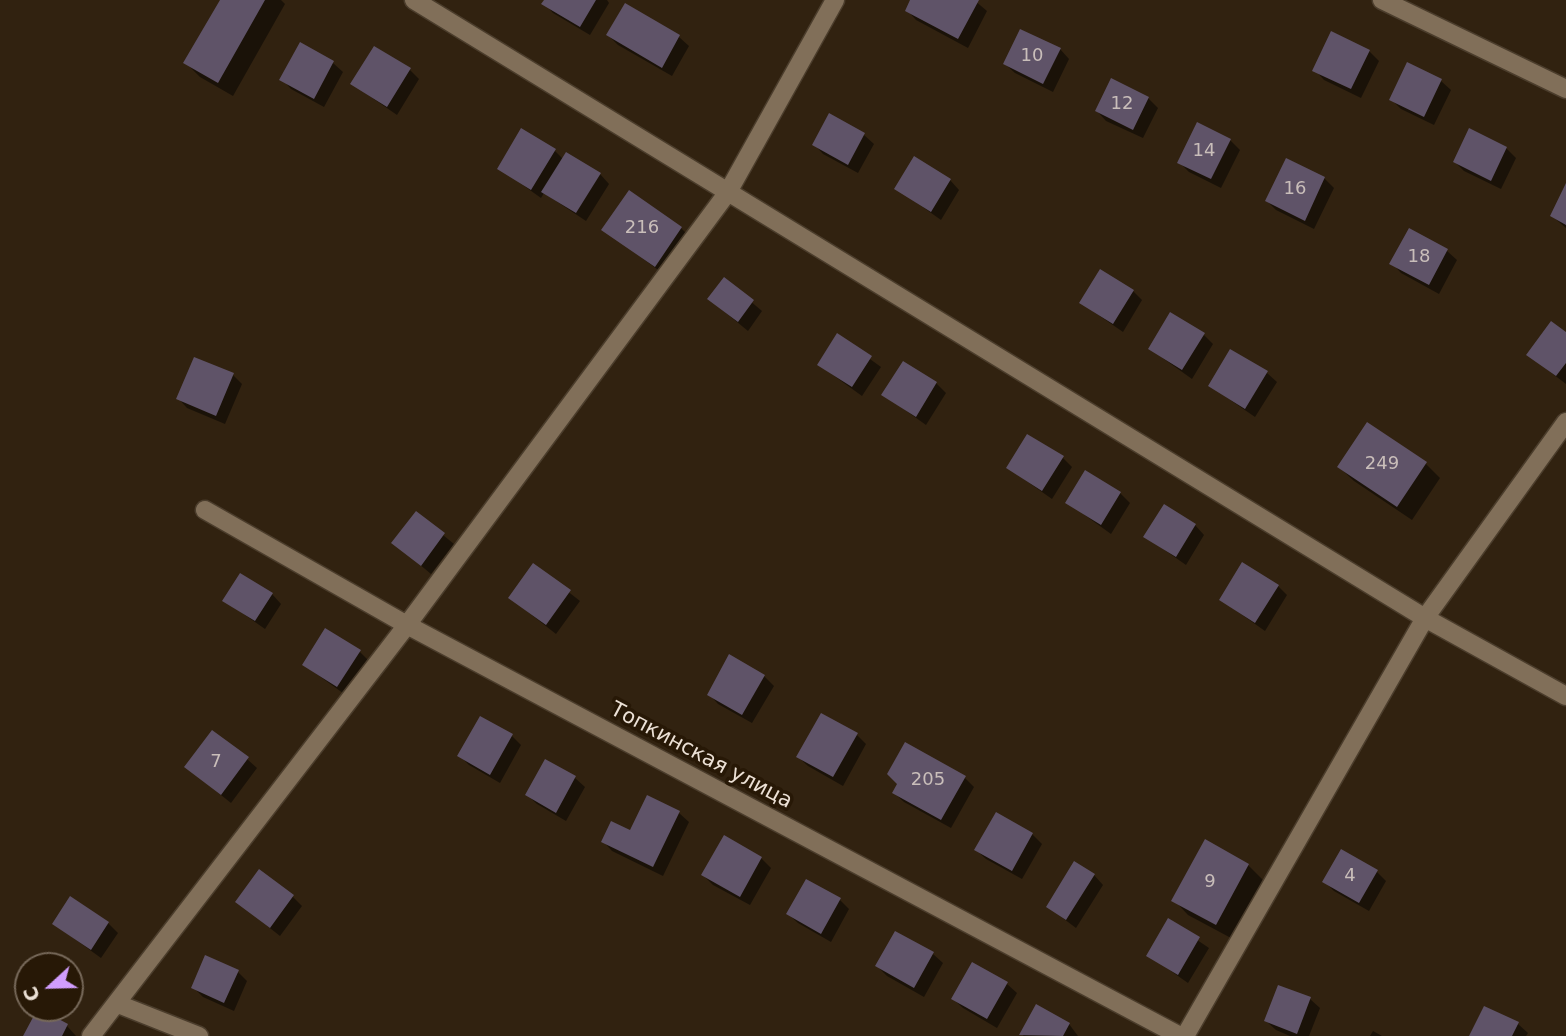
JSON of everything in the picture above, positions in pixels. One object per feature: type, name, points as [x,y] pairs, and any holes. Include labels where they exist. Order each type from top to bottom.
[{"type":"street","points":[[414,0],[1425,618],[1566,696]]},
{"type":"street","points":[[91,1036],[407,625],[728,192],[835,0]]},
{"type":"street","points":[[1382,0],[1566,89]]},
{"type":"street","points":[[1185,1036],[1425,618],[1566,422]]},
{"type":"street","name":"Топкинская улица","points":[[205,510],[407,625],[1180,1036]]},
{"type":"street","points":[[118,1004],[199,1036]]},
{"type":"building","points":[[220,0],[265,0],[218,83],[183,63]]},
{"type":"building","points":[[544,0],[596,0],[580,27],[541,4]]},
{"type":"building","points":[[910,0],[979,0],[958,39],[905,11]]},
{"type":"building","points":[[625,3],[680,35],[662,68],[606,35]]},
{"type":"building","points":[[1020,29],[1061,48],[1043,84],[1003,64]]},
{"type":"building","points":[[1331,31],[1370,50],[1351,89],[1312,71]]},
{"type":"building","points":[[300,42],[334,61],[314,99],[279,80]]},
{"type":"building","points":[[374,46],[411,68],[387,107],[350,84]]},
{"type":"building","points":[[1407,62],[1442,79],[1424,117],[1389,100]]},
{"type":"building","points":[[1111,78],[1149,97],[1133,130],[1095,111]]},
{"type":"building","points":[[829,113],[865,133],[848,165],[812,145]]},
{"type":"building","points":[[1197,122],[1231,139],[1211,179],[1177,163]]},
{"type":"building","points":[[521,128],[556,149],[531,190],[497,169]]},
{"type":"building","points":[[1469,128],[1507,147],[1491,181],[1453,162]]},
{"type":"building","points":[[566,152],[601,173],[576,213],[541,192]]},
{"type":"building","points":[[914,156],[951,179],[931,212],[894,189]]},
{"type":"building","points":[[1286,158],[1325,177],[1305,221],[1265,201]]},
{"type":"building","points":[[1566,183],[1566,225],[1550,216]]},
{"type":"building","points":[[629,190],[682,227],[655,267],[601,230]]},
{"type":"building","points":[[1409,228],[1448,249],[1429,285],[1389,264]]},
{"type":"building","points":[[1100,269],[1134,290],[1113,324],[1079,303]]},
{"type":"building","points":[[724,277],[754,300],[738,322],[707,299]]},
{"type":"building","points":[[1170,312],[1205,333],[1182,370],[1148,349]]},
{"type":"building","points":[[1551,321],[1566,332],[1566,363],[1556,376],[1526,355]]},
{"type":"building","points":[[837,333],[872,356],[852,387],[817,365]]},
{"type":"building","points":[[1230,349],[1268,371],[1245,409],[1208,386]]},
{"type":"building","points":[[194,357],[234,373],[216,416],[176,399]]},
{"type":"building","points":[[903,361],[937,382],[916,417],[881,395]]},
{"type":"building","points":[[1367,422],[1427,462],[1397,507],[1337,467]]},
{"type":"building","points":[[1027,434],[1064,456],[1042,491],[1006,468]]},
{"type":"building","points":[[1085,470],[1121,492],[1101,525],[1065,503]]},
{"type":"building","points":[[1164,504],[1196,524],[1176,557],[1143,537]]},
{"type":"building","points":[[416,511],[445,533],[421,566],[391,543]]},
{"type":"building","points":[[1242,562],[1279,585],[1255,623],[1219,600]]},
{"type":"building","points":[[533,563],[571,590],[546,625],[508,598]]},
{"type":"building","points":[[240,573],[273,593],[255,621],[222,601]]},
{"type":"building","points":[[325,628],[361,650],[337,687],[302,665]]},
{"type":"building","points":[[729,654],[765,675],[742,715],[707,695]]},
{"type":"building","points":[[821,713],[858,733],[833,777],[796,757]]},
{"type":"building","points":[[480,716],[513,734],[490,775],[457,756]]},
{"type":"building","points":[[212,730],[249,757],[221,795],[184,767]]},
{"type":"building","points":[[905,742],[966,776],[941,820],[892,793],[897,784],[887,774]]},
{"type":"building","points":[[545,759],[576,776],[556,813],[525,795]]},
{"type":"building","points":[[647,795],[680,811],[653,867],[601,842],[611,821],[630,830]]},
{"type":"building","points":[[996,812],[1033,833],[1012,871],[974,850]]},
{"type":"building","points":[[724,835],[762,857],[740,897],[701,875]]},
{"type":"building","points":[[1205,839],[1249,864],[1216,925],[1171,901]]},
{"type":"building","points":[[1341,849],[1378,870],[1359,903],[1322,882]]},
{"type":"building","points":[[1074,861],[1095,874],[1066,920],[1046,907]]},
{"type":"building","points":[[259,869],[294,895],[270,928],[235,902]]},
{"type":"building","points":[[806,879],[841,898],[821,934],[786,914]]},
{"type":"building","points":[[70,896],[109,922],[91,950],[52,924]]},
{"type":"building","points":[[1168,918],[1200,937],[1178,975],[1146,956]]},
{"type":"building","points":[[895,931],[934,952],[914,988],[875,966]]},
{"type":"building","points":[[205,955],[239,970],[224,1003],[191,988]]},
{"type":"building","points":[[972,962],[1008,982],[987,1019],[951,999]]},
{"type":"building","points":[[1278,985],[1311,997],[1297,1034],[1264,1021]]},
{"type":"building","points":[[1036,1004],[1070,1023],[1063,1036],[1019,1035]]},
{"type":"building","points":[[1484,1006],[1519,1022],[1512,1036],[1469,1036]]},
{"type":"building","points":[[30,1022],[68,1024],[62,1036],[23,1036]]}]
